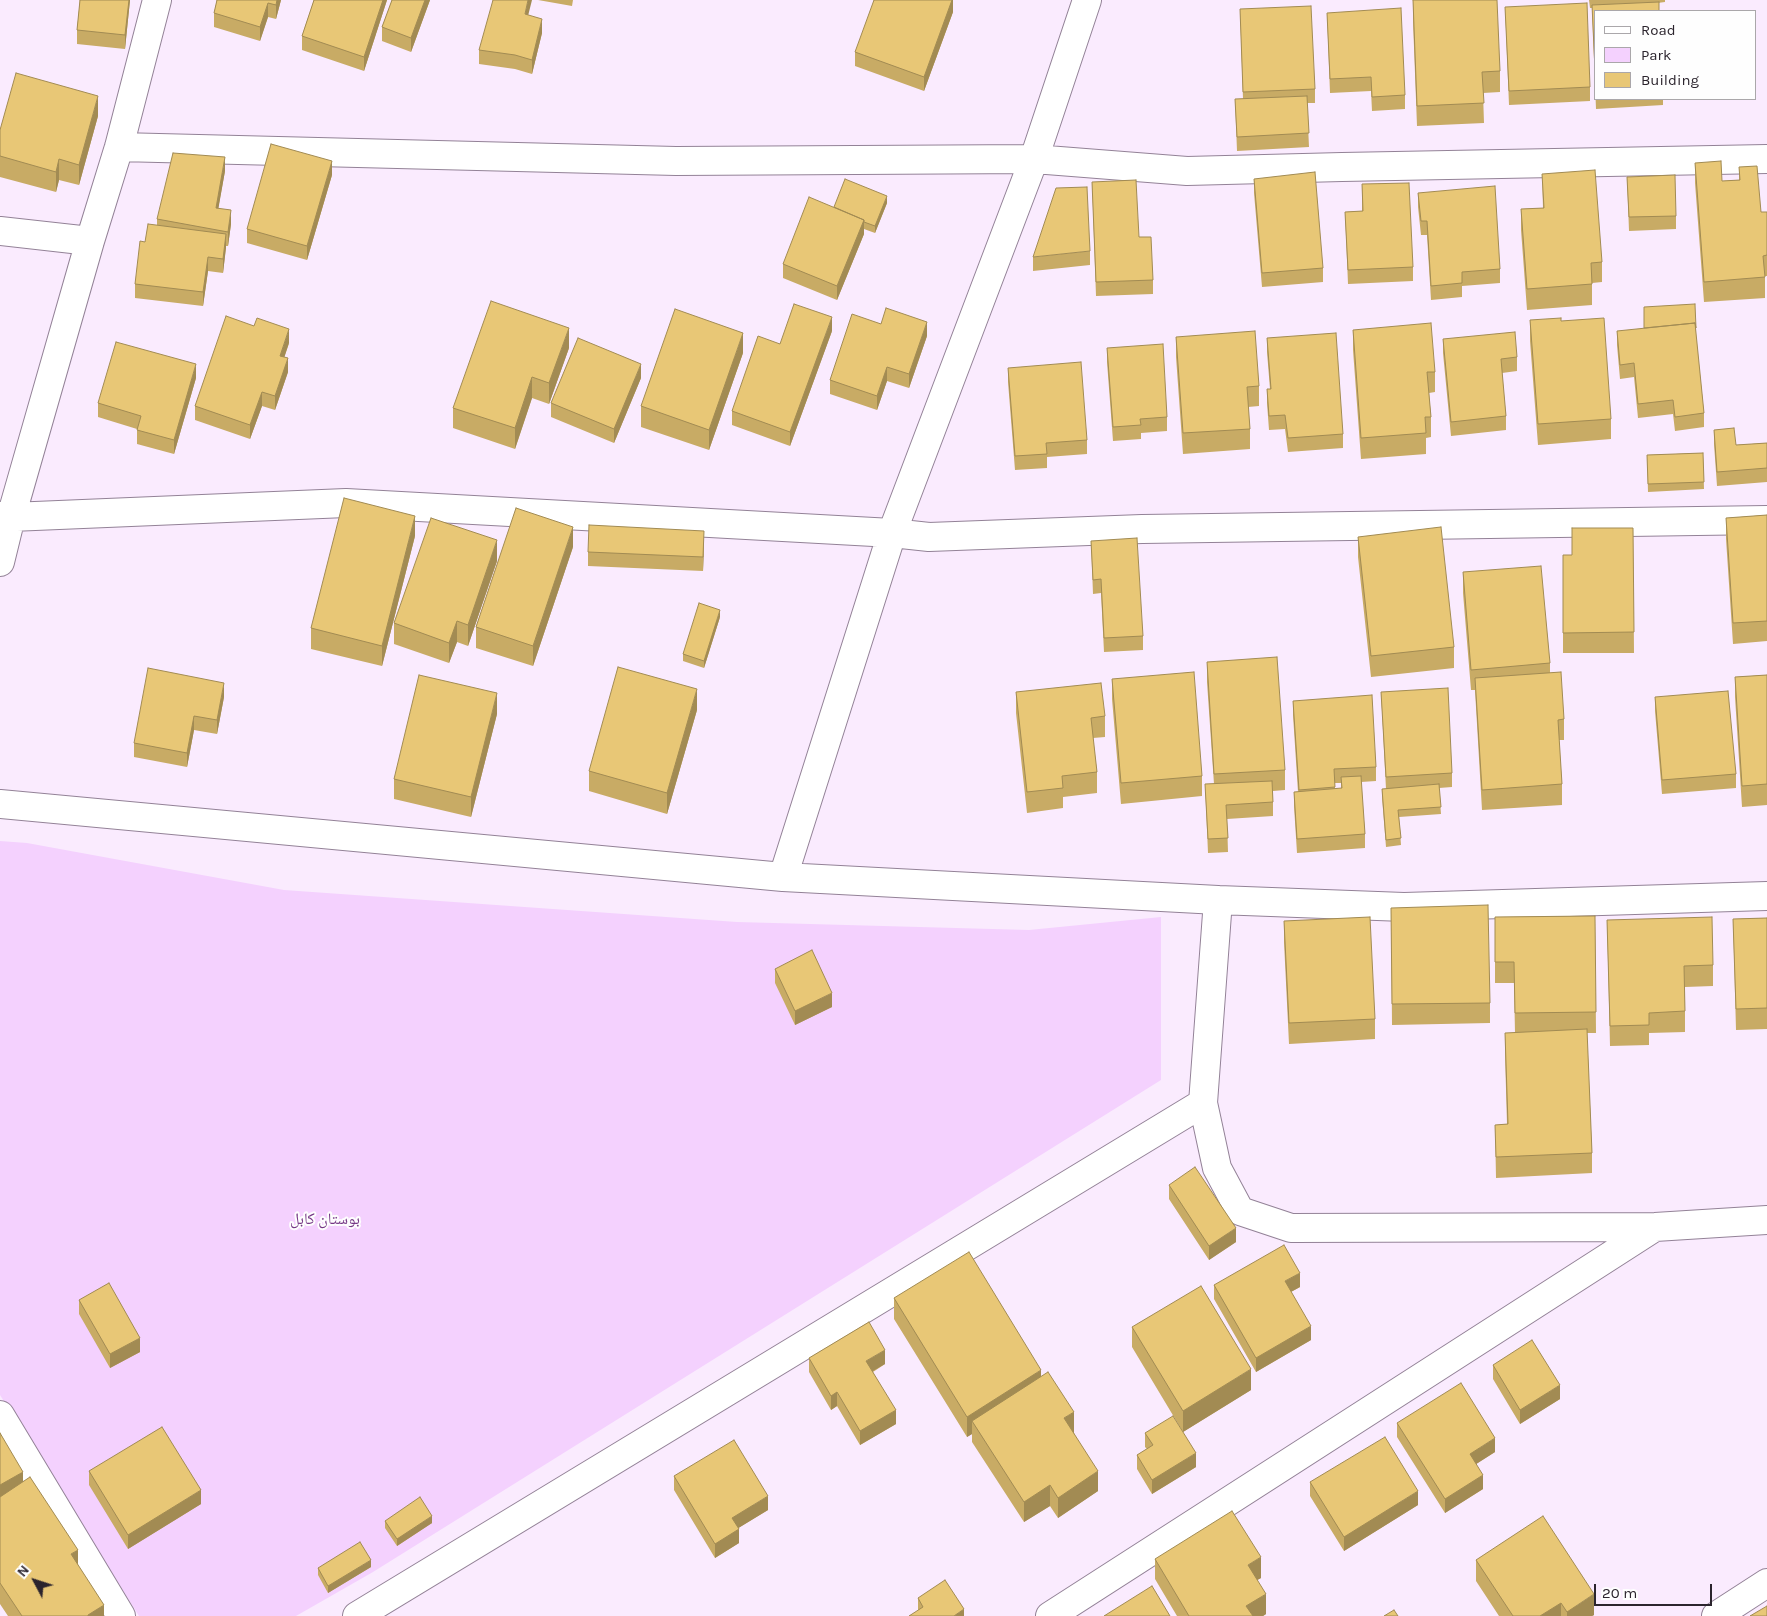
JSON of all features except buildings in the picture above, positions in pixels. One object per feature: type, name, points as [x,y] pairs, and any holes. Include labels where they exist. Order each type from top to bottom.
[{"type":"street","points":[[0,562],[6,517],[120,147],[157,0]]},
{"type":"street","points":[[783,877],[892,533],[1034,159],[1087,0]]},
{"type":"street","points":[[120,147],[676,161],[1034,159],[1187,171],[1767,159]]},
{"type":"street","points":[[0,231],[90,241]]},
{"type":"street","points":[[6,517],[346,503],[892,533],[929,537],[1152,529],[1767,520]]},
{"type":"street","points":[[0,804],[783,877],[1218,900],[1404,907],[1767,896]]},
{"type":"street","points":[[1218,900],[1203,1103],[1217,1168],[1240,1211],[1291,1228],[1655,1228],[1767,1220]]},
{"type":"street","points":[[357,1616],[1203,1103]]},
{"type":"street","points":[[1050,1616],[1655,1228]]},
{"type":"street","points":[[0,1415],[121,1616]]},
{"type":"street","points":[[1716,1616],[1767,1583]]},
{"type":"green space","name":"بوستان کابل","points":[[0,841],[27,843],[284,890],[737,922],[1029,930],[1161,917],[1161,1080],[373,1572],[296,1616],[139,1616],[0,1395]]}]
